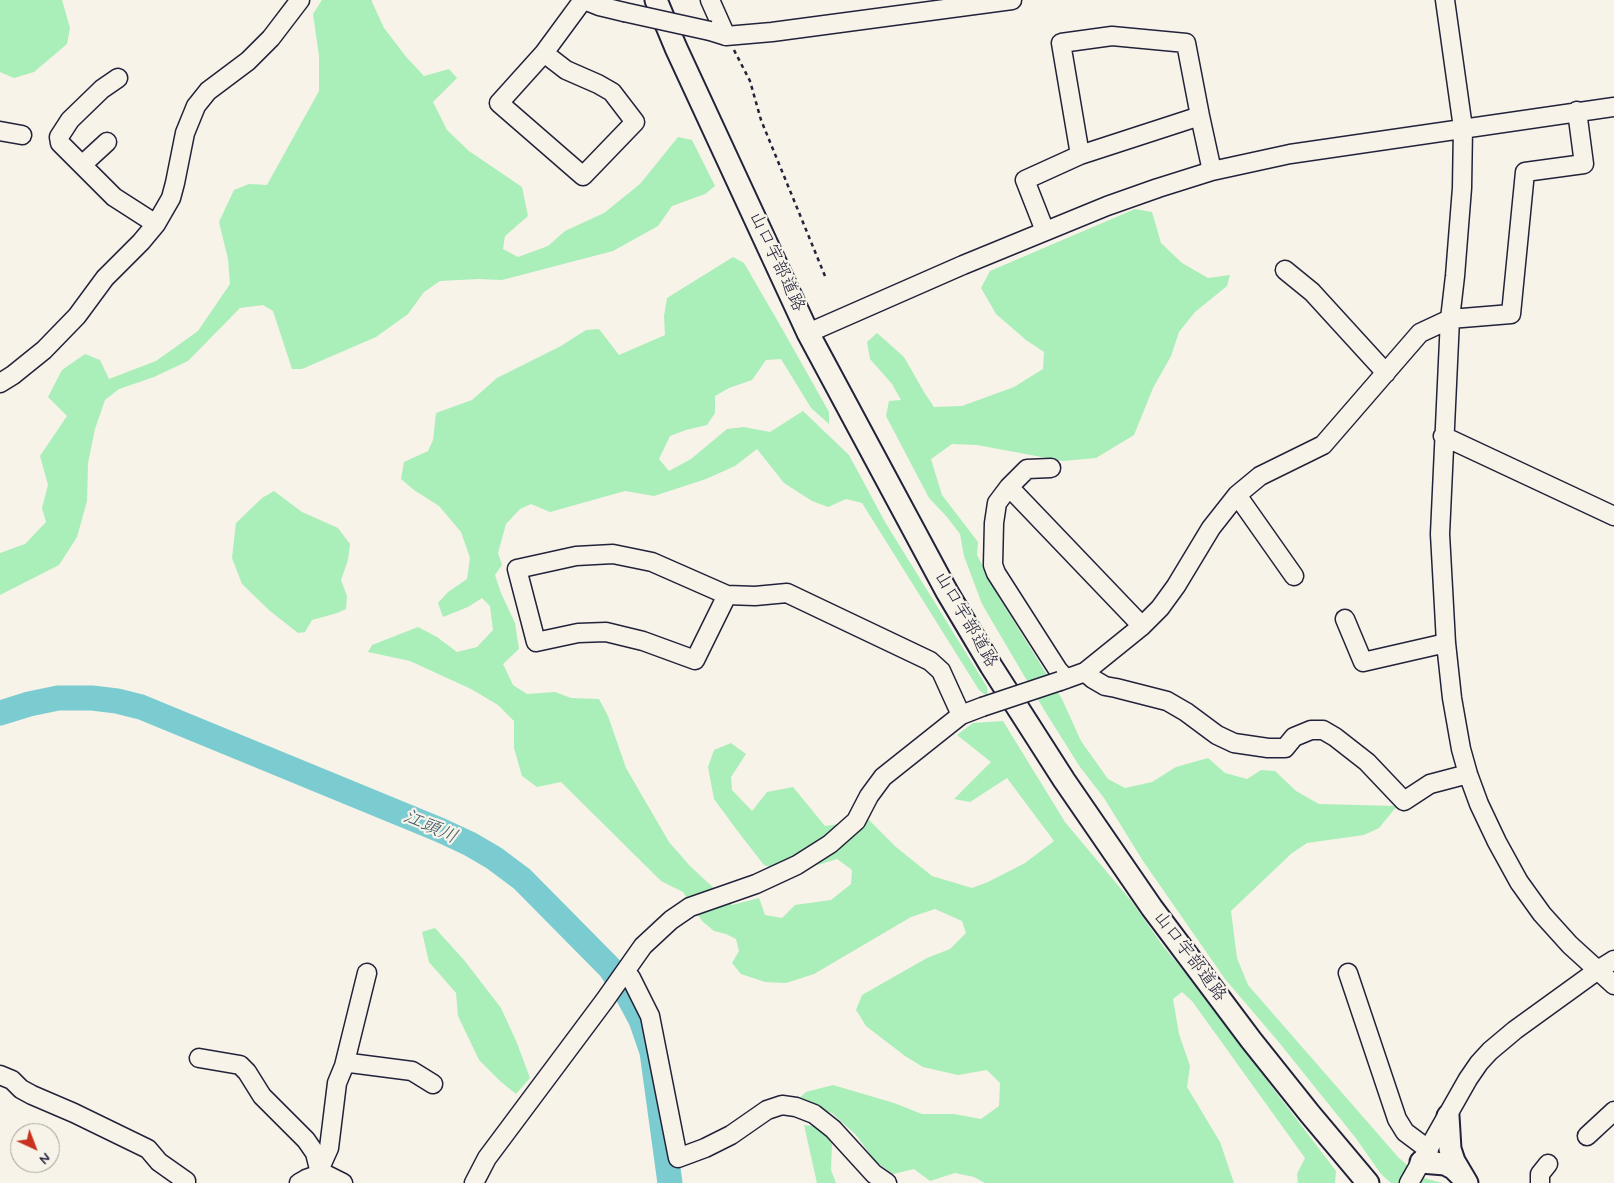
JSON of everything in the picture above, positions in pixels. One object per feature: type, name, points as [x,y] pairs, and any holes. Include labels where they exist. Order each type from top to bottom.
[{"type":"main road","name":"山口宇部道路","points":[[656,0],[676,48],[808,333],[947,592],[991,666],[1064,780],[1158,916],[1251,1040],[1368,1183]]},
{"type":"main road","points":[[1448,1116],[1450,1149],[1454,1161],[1465,1180]]},
{"type":"main road","points":[[1423,1159],[1445,1164],[1465,1180]]},
{"type":"street","points":[[0,383],[44,350],[77,316],[105,278],[142,242],[156,224],[171,198],[184,133],[196,106],[208,92],[248,61],[271,38],[300,0]]},
{"type":"street","points":[[544,54],[566,70],[612,92],[635,122],[583,176],[499,102],[544,54],[584,0],[599,6],[718,33],[772,32],[947,5],[1012,0]]},
{"type":"street","points":[[710,0],[718,33]]},
{"type":"street","points":[[1444,0],[1463,128],[1462,188],[1456,276],[1450,319],[1443,436],[1440,534],[1440,564],[1452,698],[1468,774],[1482,812],[1518,882],[1542,914],[1570,946],[1614,985]]},
{"type":"street","points":[[1080,155],[1061,44],[1112,36],[1186,43],[1212,171]]},
{"type":"street","points":[[118,78],[102,89],[70,120],[59,136],[60,143],[114,197],[156,224]]},
{"type":"street","points":[[808,333],[1107,206],[1212,171],[1290,154],[1614,106]]},
{"type":"street","points":[[474,1183],[487,1158],[643,946],[671,920],[690,906],[756,884],[797,865],[830,844],[856,821],[869,796],[883,777],[962,715],[1085,672],[1142,626],[1160,608],[1176,586],[1211,528],[1237,495],[1260,476],[1323,444],[1420,333],[1450,319],[1511,314],[1525,172],[1584,164],[1577,111]]},
{"type":"street","points":[[1045,231],[1025,180],[1080,155],[1200,116]]},
{"type":"street","points":[[0,131],[22,136]]},
{"type":"street","points":[[82,165],[107,142]]},
{"type":"street","points":[[1285,270],[1312,292],[1386,373]]},
{"type":"street","points":[[1443,436],[1614,516]]},
{"type":"street","points":[[1051,468],[1027,469],[1009,487],[997,503],[994,523],[993,565],[996,573],[1063,680]]},
{"type":"street","points":[[1009,487],[1142,626]]},
{"type":"street","points":[[1237,495],[1294,576]]},
{"type":"street","points":[[727,595],[695,660],[643,640],[606,632],[578,633],[536,642],[517,569],[576,556],[613,554],[652,562],[727,595],[755,596],[787,593],[930,660],[940,671],[962,715]]},
{"type":"street","points":[[1344,619],[1363,662],[1446,643]]},
{"type":"street","points":[[1085,672],[1105,686],[1167,701],[1186,712],[1216,735],[1234,743],[1268,748],[1285,748],[1294,737],[1311,730],[1323,730],[1367,762],[1404,801],[1430,784],[1468,774]]},
{"type":"street","points":[[1409,1183],[1478,1063],[1490,1050],[1515,1030],[1614,960]]},
{"type":"street","points":[[300,1183],[320,1171],[329,1148],[337,1083],[344,1066],[367,973]]},
{"type":"street","points":[[1348,973],[1397,1119],[1423,1159]]},
{"type":"street","points":[[621,978],[631,978],[650,1016],[678,1158],[705,1148],[731,1135],[767,1110],[782,1105],[796,1107],[814,1114],[833,1128],[874,1174],[887,1183]]},
{"type":"street","points":[[199,1058],[240,1066],[247,1072],[262,1096],[306,1140],[315,1154],[320,1171],[343,1183]]},
{"type":"street","points":[[344,1066],[350,1063],[412,1072],[433,1084]]},
{"type":"street","points":[[0,1075],[12,1080],[21,1089],[32,1095],[74,1112],[148,1149],[159,1162],[186,1181],[186,1183]]},
{"type":"street","points":[[1587,1136],[1612,1117]]},
{"type":"street","points":[[1540,1183],[1540,1174],[1548,1164]]},
{"type":"path","points":[[718,33],[750,81],[761,120],[825,276]]},
{"type":"green space","points":[[0,0],[62,0],[70,28],[67,44],[34,72],[14,78],[0,72]]},
{"type":"green space","points":[[322,0],[372,0],[384,28],[407,58],[424,76],[449,69],[457,78],[433,102],[447,130],[469,151],[522,187],[528,216],[505,236],[503,249],[518,257],[548,246],[565,231],[604,213],[640,184],[678,137],[692,140],[715,186],[705,194],[672,206],[658,226],[613,251],[502,280],[440,281],[424,292],[408,314],[376,337],[302,369],[292,369],[273,311],[263,305],[240,308],[188,361],[154,377],[119,389],[105,400],[95,429],[88,463],[87,501],[77,537],[59,565],[0,595],[0,553],[25,544],[46,522],[42,508],[48,485],[40,456],[67,416],[48,397],[62,370],[85,354],[100,360],[109,379],[156,361],[198,331],[230,284],[228,259],[219,222],[234,190],[249,184],[267,185],[319,91],[319,56],[313,14]]},
{"type":"green space","points":[[1135,209],[1152,212],[1161,243],[1182,263],[1208,278],[1230,275],[1227,286],[1195,312],[1179,332],[1171,356],[1153,388],[1134,435],[1096,458],[1063,461],[977,445],[952,444],[931,459],[942,495],[978,542],[977,555],[1000,599],[1062,699],[1081,741],[1108,779],[1125,788],[1152,782],[1176,767],[1208,758],[1225,773],[1247,779],[1261,770],[1275,771],[1296,791],[1319,804],[1397,806],[1379,828],[1364,835],[1307,843],[1292,853],[1231,911],[1237,958],[1248,985],[1398,1157],[1420,1177],[1442,1183],[1391,1183],[1381,1174],[1355,1137],[1225,979],[1143,861],[1104,798],[1080,767],[1046,713],[982,604],[964,556],[960,534],[929,498],[886,416],[889,401],[901,400],[892,384],[870,359],[867,342],[877,333],[904,357],[934,407],[962,406],[1014,387],[1043,369],[1044,352],[1026,340],[996,314],[981,288],[990,271]]},
{"type":"green space","points":[[733,257],[744,263],[784,332],[829,412],[829,424],[811,408],[781,359],[766,360],[752,380],[729,388],[715,396],[715,413],[707,425],[670,436],[659,459],[669,471],[691,459],[727,429],[744,427],[770,432],[803,411],[849,455],[885,522],[987,687],[988,697],[979,690],[862,503],[846,499],[828,507],[812,501],[784,483],[757,449],[735,466],[706,479],[654,496],[625,491],[550,512],[531,504],[520,509],[506,524],[498,553],[502,565],[495,575],[515,623],[519,649],[503,664],[513,685],[527,694],[555,692],[571,698],[599,699],[608,716],[626,768],[669,842],[690,866],[732,905],[759,898],[765,915],[782,918],[795,905],[831,900],[851,884],[852,870],[837,859],[788,874],[764,865],[714,799],[708,767],[714,750],[731,743],[746,754],[731,777],[732,790],[752,811],[767,792],[793,787],[825,826],[869,820],[896,847],[932,876],[972,888],[1025,863],[1054,841],[1007,778],[970,802],[954,799],[991,762],[957,735],[973,723],[1003,721],[1065,822],[1132,902],[1163,946],[1336,1171],[1335,1183],[1298,1183],[1297,1174],[1305,1158],[1192,1001],[1182,992],[1173,999],[1179,1034],[1190,1066],[1187,1087],[1220,1142],[1234,1183],[985,1183],[974,1177],[955,1173],[930,1181],[914,1169],[893,1174],[875,1161],[856,1135],[832,1113],[796,1101],[806,1092],[833,1085],[894,1103],[922,1114],[954,1114],[981,1119],[999,1106],[1000,1083],[987,1070],[958,1075],[923,1067],[905,1056],[866,1026],[856,1010],[862,995],[927,958],[950,949],[966,933],[962,921],[935,909],[911,917],[814,974],[786,983],[765,982],[741,974],[732,963],[739,951],[736,939],[714,931],[702,921],[683,892],[661,881],[561,782],[537,787],[522,776],[514,748],[514,721],[498,705],[471,689],[410,661],[368,652],[372,645],[418,627],[437,637],[457,652],[477,647],[493,630],[490,606],[482,598],[468,607],[443,617],[438,603],[448,592],[467,579],[470,558],[461,532],[439,506],[401,479],[404,462],[428,451],[433,440],[436,413],[472,400],[497,378],[561,346],[586,330],[599,329],[619,355],[665,335],[664,316],[667,298]]},
{"type":"green space","points":[[274,491],[302,512],[338,528],[350,544],[348,560],[341,580],[347,596],[346,609],[312,620],[305,632],[298,633],[270,611],[242,584],[232,558],[236,523],[262,498]]},
{"type":"green space","points":[[435,928],[464,960],[501,1008],[530,1078],[516,1094],[479,1060],[458,1016],[456,993],[429,962],[422,932]]},
{"type":"green space","points":[[804,1125],[821,1127],[832,1143],[831,1170],[836,1183],[817,1183]]},
{"type":"waterway","name":"江頭川","points":[[0,713],[58,698],[92,698],[117,701],[141,707],[440,830],[494,858],[522,879],[610,968],[625,990],[641,1020],[652,1052],[670,1183]]}]
